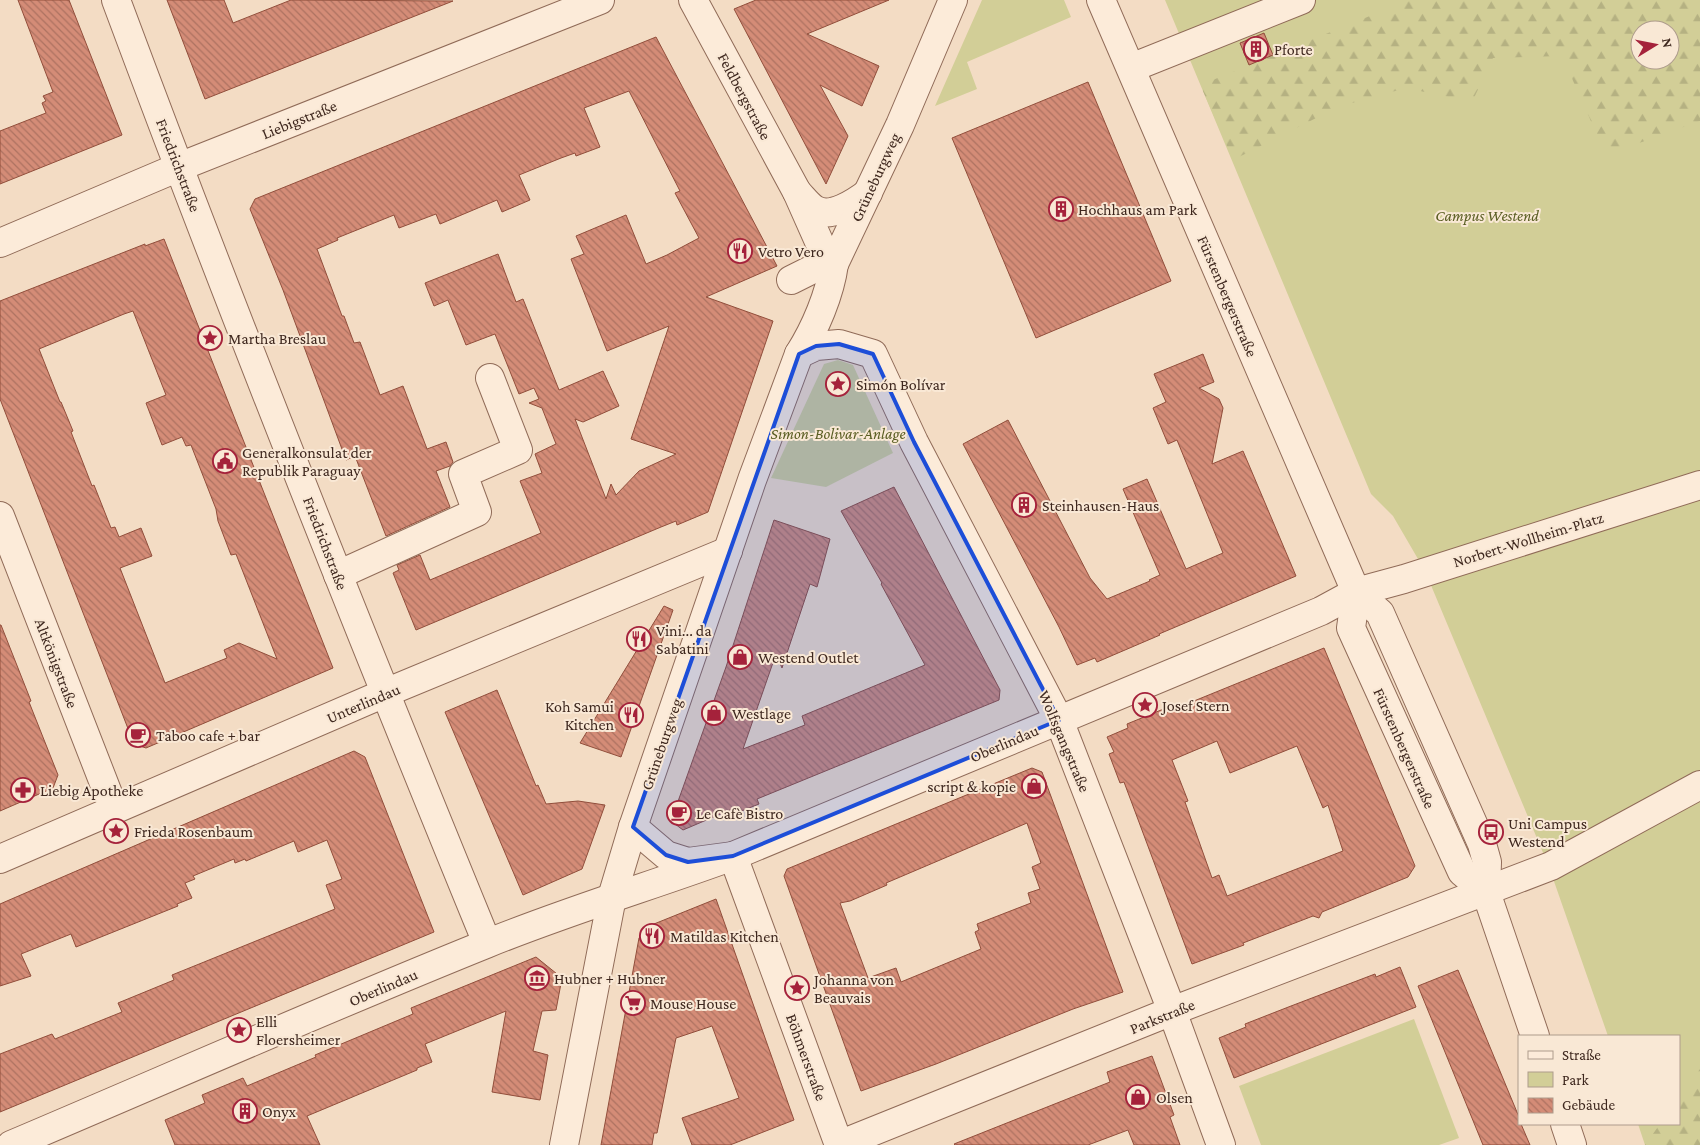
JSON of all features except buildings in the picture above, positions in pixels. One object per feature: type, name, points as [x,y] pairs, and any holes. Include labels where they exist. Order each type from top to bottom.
[{"type":"street","name":"Friedrichstraße","points":[[116,0],[338,575],[487,943]]},
{"type":"street","name":"Liebigstraße","points":[[0,243],[179,167],[600,0]]},
{"type":"street","name":"Feldbergstraße","points":[[693,0],[797,192],[825,255],[834,264]]},
{"type":"street","name":"Grüneburgweg","points":[[564,1145],[612,897],[633,827],[798,354],[810,337],[832,281],[834,264],[900,124],[953,0]]},
{"type":"street","name":"Fürstenbergerstraße","points":[[1102,0],[1356,592],[1380,613],[1482,844],[1487,862],[1486,892],[1535,1035]]},
{"type":"street","points":[[1131,68],[1300,0]]},
{"type":"street","name":"Feldbergstraße","points":[[797,192],[815,210],[827,211],[840,209],[852,204],[868,193]]},
{"type":"street","points":[[791,280],[819,266],[834,264]]},
{"type":"street","name":"Wolfsgangstraße","points":[[798,354],[816,346],[839,344],[873,354],[914,442],[1059,720],[1222,1145]]},
{"type":"street","points":[[338,575],[477,512],[463,474],[518,450],[490,378]]},
{"type":"street","name":"Norbert-Wollheim-Platz","points":[[1356,592],[1404,579],[1700,485]]},
{"type":"street","name":"Altkönigstraße","points":[[0,516],[114,809]]},
{"type":"street","name":"Unterlindau","points":[[0,859],[385,693],[728,551]]},
{"type":"street","name":"Oberlindau","points":[[11,1145],[487,943],[612,897],[657,884],[733,856],[1321,611],[1356,592]]},
{"type":"street","points":[[1486,892],[1551,866],[1700,785]]},
{"type":"street","name":"Oberlindau","points":[[633,827],[666,855],[688,862],[733,856]]},
{"type":"street","name":"Böhmerstraße","points":[[733,856],[839,1145]]},
{"type":"street","name":"Parkstraße","points":[[839,1145],[1172,1011],[1449,904],[1486,892]]},
{"type":"street","points":[[1565,1125],[1572,1145]]},
{"type":"highlighted area","points":[[839,344],[873,354],[914,442],[1059,720],[733,856],[688,862],[666,855],[633,827],[799,354],[816,346]]},
{"type":"green space","points":[[982,0],[1064,0],[1071,17],[967,62],[977,89],[935,106]]},
{"type":"green space","name":"Campus Westend","points":[[1165,0],[1700,0],[1700,1145],[1645,1145],[1638,1125],[1680,1125],[1680,1035],[1608,1035],[1549,867],[1425,571],[1393,516],[1371,494]]},
{"type":"green space","points":[[1409,0],[1700,0],[1700,121],[1606,155],[1562,56],[1493,58],[1472,102],[1406,88],[1338,107],[1233,160],[1203,91],[1203,84]]},
{"type":"green space","name":"Simon-Bolivar-Anlage","points":[[838,360],[853,365],[893,453],[826,487],[771,478],[824,364]]},
{"type":"green space","points":[[1414,1019],[1459,1138],[1439,1145],[1261,1145],[1239,1086]]},
{"type":"green space","points":[[1700,1069],[1700,1145],[1645,1145],[1659,1125],[1680,1125],[1680,1097]]},
{"type":"place","name":"Pforte","points":[[1256,49]]},
{"type":"place","name":"Hochhaus am Park","points":[[1061,209]]},
{"type":"place","name":"Vetro Vero","points":[[740,251]]},
{"type":"place","name":"Martha Breslau","points":[[210,338]]},
{"type":"place","name":"Simón Bolívar","points":[[838,384]]},
{"type":"place","name":"Generalkonsulat der Republik Paraguay","points":[[225,461]]},
{"type":"place","name":"Steinhausen-Haus","points":[[1024,505]]},
{"type":"place","name":"Vini... da Sabatini","points":[[639,639]]},
{"type":"place","name":"Westend Outlet","points":[[740,657]]},
{"type":"place","name":"Josef Stern","points":[[1145,705]]},
{"type":"place","name":"Westlage","points":[[714,713]]},
{"type":"place","name":"Koh Samui Kitchen","points":[[631,715]]},
{"type":"place","name":"Taboo cafe + bar","points":[[138,735]]},
{"type":"place","name":"script & kopie","points":[[1034,786]]},
{"type":"place","name":"Liebig Apotheke","points":[[23,790]]},
{"type":"place","name":"Le Cafè Bistro","points":[[679,813]]},
{"type":"place","name":"Frieda Rosenbaum","points":[[116,831]]},
{"type":"place","name":"Uni Campus Westend","points":[[1491,832]]},
{"type":"place","name":"Matildas Kitchen","points":[[652,936]]},
{"type":"place","name":"Hubner + Hubner","points":[[537,978]]},
{"type":"place","name":"Johanna von Beauvais","points":[[797,988]]},
{"type":"place","name":"Mouse House","points":[[633,1003]]},
{"type":"place","name":"Elli Floersheimer","points":[[239,1030]]},
{"type":"place","name":"Olsen","points":[[1138,1097]]},
{"type":"place","name":"Onyx","points":[[245,1111]]}]
